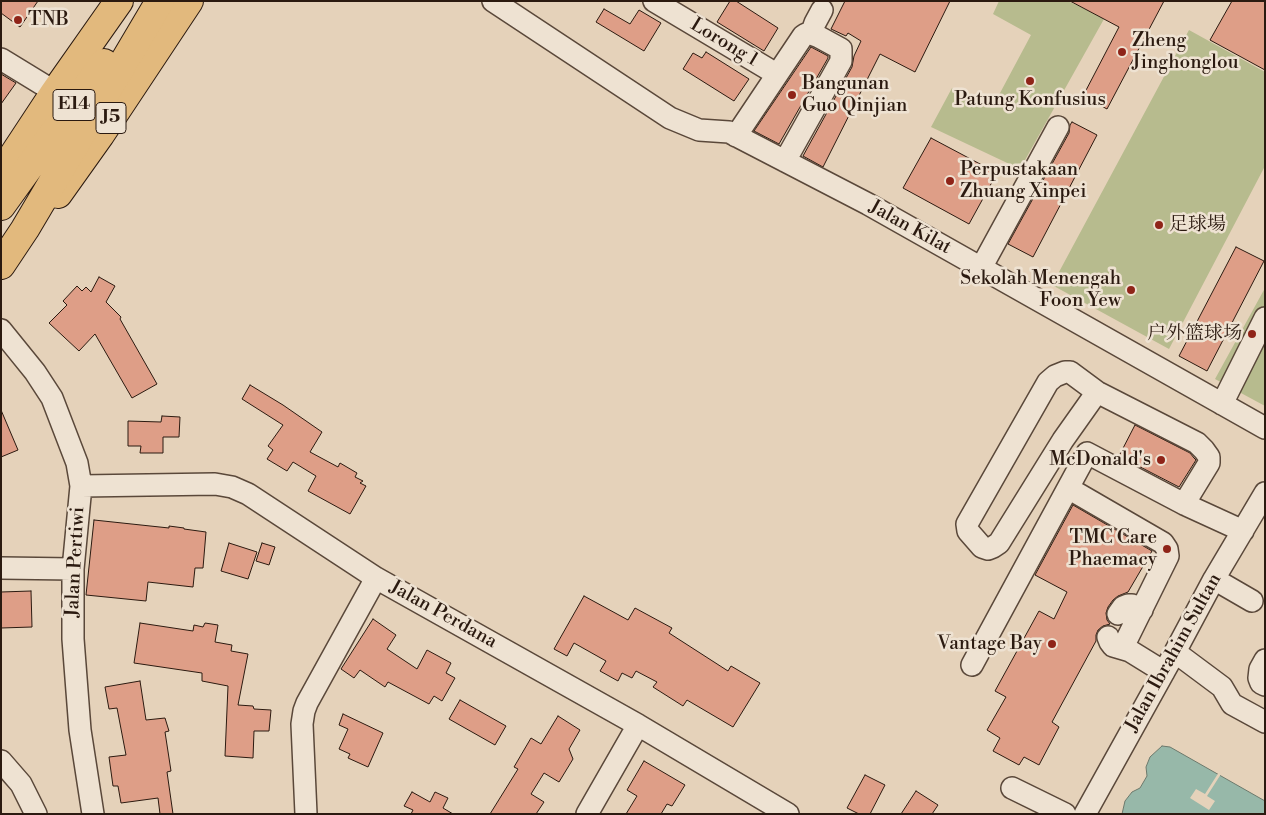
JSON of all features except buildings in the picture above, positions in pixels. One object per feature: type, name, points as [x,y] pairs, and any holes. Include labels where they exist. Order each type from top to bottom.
[{"type":"main road","points":[[1,174],[55,92],[119,1]]},
{"type":"main road","name":"E14","points":[[1,206],[103,64],[142,1]]},
{"type":"main road","name":"E14","points":[[1,265],[26,229],[160,1]]},
{"type":"main road","name":"J5","points":[[26,229],[49,207],[100,135],[189,1]]},
{"type":"street","name":"Jalan Kilat","points":[[493,1],[670,118],[699,130],[729,132],[868,204],[1265,428]]},
{"type":"street","name":"Lorong 1","points":[[654,1],[768,69]]},
{"type":"street","points":[[811,34],[822,10]]},
{"type":"street","points":[[736,136],[803,36],[811,34],[819,37],[841,50],[841,61],[785,161]]},
{"type":"street","points":[[1,59],[55,92]]},
{"type":"street","points":[[982,268],[1058,126]]},
{"type":"street","points":[[1222,404],[1265,318]]},
{"type":"street","name":"Jalan Pertiwi","points":[[1,330],[35,372],[52,398],[78,463],[81,486],[73,568],[73,639],[80,730],[93,814]]},
{"type":"street","points":[[1097,392],[1063,440],[999,543],[988,549],[982,547],[968,531],[967,524],[1048,382],[1064,372],[1070,372],[1097,392],[1197,443],[1204,450],[1209,457],[1208,463],[1184,504]]},
{"type":"street","points":[[1063,440],[1184,504],[1243,531]]},
{"type":"street","points":[[972,666],[1087,453]]},
{"type":"street","name":"Jalan Perdana","points":[[81,486],[216,484],[232,487],[248,494],[376,578],[638,725],[788,814]]},
{"type":"street","points":[[1068,488],[1163,543],[1167,549],[1168,556],[1126,641],[1126,647],[1130,651]]},
{"type":"street","name":"Jalan Ibrahim Sultan","points":[[1085,814],[1214,579],[1265,493]]},
{"type":"street","points":[[1,568],[73,568]]},
{"type":"street","points":[[306,814],[302,724],[304,711],[376,578]]},
{"type":"street","points":[[1214,579],[1252,600]]},
{"type":"street","points":[[1118,614],[1123,607],[1132,605],[1142,610]]},
{"type":"street","points":[[1108,637],[1113,646],[1130,651],[1164,672]]},
{"type":"street","points":[[1175,652],[1222,687],[1232,704],[1265,722]]},
{"type":"street","points":[[1265,660],[1260,669],[1259,678],[1261,683],[1265,685]]},
{"type":"street","points":[[587,814],[638,725]]},
{"type":"street","points":[[1,761],[21,784],[36,814]]},
{"type":"street","points":[[1012,788],[1065,814]]},
{"type":"shaded area","points":[[999,1],[1067,1],[1104,19],[1020,169],[931,127],[952,88],[992,108],[1031,35],[993,14]]},
{"type":"shaded area","name":"足球場","points":[[1189,30],[1265,72],[1265,166],[1169,349],[1052,285]]},
{"type":"shaded area","name":"户外篮球场","points":[[1265,288],[1265,406],[1215,379]]},
{"type":"shaded area","points":[[1162,746],[1170,747],[1265,801],[1265,814],[1122,814],[1125,801],[1132,792],[1140,788],[1147,776],[1146,767],[1150,757]]},
{"type":"pier","points":[[1219,772],[1221,774],[1207,796],[1215,801],[1209,810],[1190,798],[1196,789],[1205,794]]},
{"type":"place","name":"TNB","points":[[18,20]]},
{"type":"place","name":"Zheng Jinghonglou","points":[[1122,52]]},
{"type":"place","name":"Patung Konfusius","points":[[1030,81]]},
{"type":"place","name":"Bangunan Guo Qinjian","points":[[792,95]]},
{"type":"place","name":"Perpustakaan Zhuang Xinpei","points":[[950,181]]},
{"type":"place","name":"足球場","points":[[1159,225]]},
{"type":"place","name":"Sekolah Menengah Foon Yew","points":[[1131,290]]},
{"type":"place","name":"户外篮球场","points":[[1252,334]]},
{"type":"place","name":"McDonald's","points":[[1161,460]]},
{"type":"place","name":"TMC Care Phaemacy","points":[[1167,549]]},
{"type":"place","name":"Vantage Bay","points":[[1052,644]]}]
